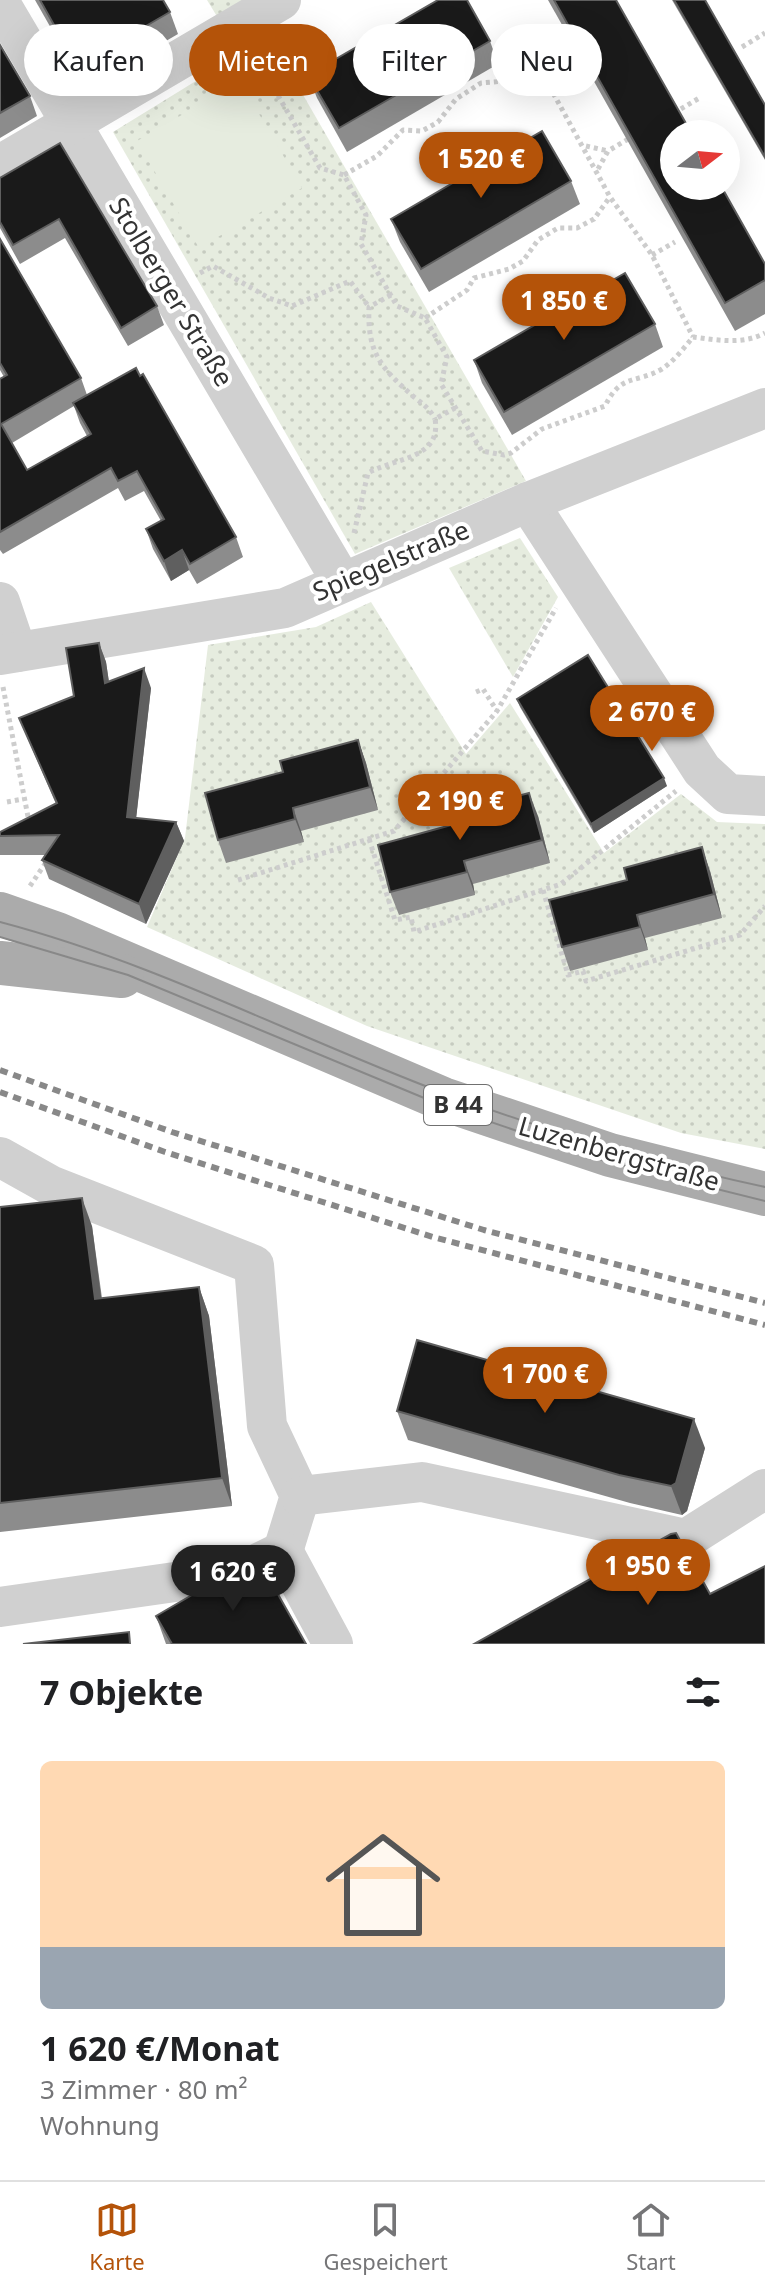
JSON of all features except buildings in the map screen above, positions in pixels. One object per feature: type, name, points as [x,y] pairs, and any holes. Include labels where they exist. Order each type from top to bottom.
[{"type":"main road","name":"Luzenbergstraße","points":[[15,900],[164,980],[443,1099],[610,1155],[765,1194]]},
{"type":"main road","name":"Luzenbergstraße","points":[[0,963],[164,980]]},
{"type":"street","points":[[240,24],[281,0]]},
{"type":"street","name":"Stolberger Straße","points":[[0,3],[342,582]]},
{"type":"street","points":[[0,165],[189,54]]},
{"type":"street","name":"Spiegelstraße","points":[[7,665],[285,608],[528,502],[765,408]]},
{"type":"street","points":[[528,502],[702,770],[728,794],[765,796]]},
{"type":"street","points":[[0,602],[7,665]]},
{"type":"street","points":[[0,1157],[50,1185],[254,1265],[267,1426],[300,1496],[283,1551],[333,1644]]},
{"type":"street","points":[[300,1496],[422,1482],[686,1539],[765,1489]]},
{"type":"street","points":[[0,1607],[238,1573],[283,1551]]},
{"type":"path","points":[[742,47],[765,33]]},
{"type":"path","points":[[344,175],[377,156],[403,130],[422,131],[438,122],[456,99],[481,83],[491,82]]},
{"type":"path","points":[[278,96],[320,168],[344,175],[366,215],[361,244],[397,306],[425,318],[447,357],[441,384],[482,451],[504,455],[542,429],[605,406],[613,389],[633,377],[665,367],[693,337]]},
{"type":"path","points":[[555,96],[585,145],[610,197],[652,255],[693,337]]},
{"type":"path","points":[[670,115],[701,97]]},
{"type":"path","points":[[598,170],[608,151],[633,136]]},
{"type":"path","points":[[585,145],[608,151]]},
{"type":"path","points":[[425,318],[467,290],[474,278],[509,269],[523,261],[538,240],[558,228],[577,228],[594,219],[610,197]]},
{"type":"path","points":[[652,255],[675,242]]},
{"type":"path","points":[[170,290],[213,266],[269,298],[292,306],[350,281],[369,307],[368,323],[377,361],[431,410],[435,419],[435,440],[425,452],[387,462],[368,473],[342,582]]},
{"type":"path","points":[[369,307],[391,295]]},
{"type":"path","points":[[693,337],[730,341],[753,339],[765,333]]},
{"type":"path","points":[[435,419],[455,408]]},
{"type":"path","points":[[238,880],[394,831],[497,711],[561,599],[587,596]]},
{"type":"path","points":[[7,665],[26,820],[37,828]]},
{"type":"path","points":[[476,692],[483,689],[497,711]]},
{"type":"path","points":[[369,839],[395,920],[411,917],[414,932],[561,884],[702,770]]},
{"type":"path","points":[[7,802],[23,799]]},
{"type":"path","points":[[634,807],[644,816]]},
{"type":"path","points":[[15,900],[52,854]]},
{"type":"path","points":[[543,890],[568,975],[583,971],[586,981],[740,935],[765,906]]},
{"type":"shaded area","points":[[207,0],[248,0],[218,18]]},
{"type":"shaded area","points":[[189,85],[189,96],[304,96],[526,481],[355,554],[113,132]]},
{"type":"shaded area","points":[[214,96],[249,96],[302,188],[199,248],[137,141]]},
{"type":"shaded area","points":[[520,538],[558,597],[513,677],[449,568]]},
{"type":"shaded area","points":[[371,602],[466,754],[510,703],[604,853],[681,794],[717,822],[765,824],[765,1149],[681,1133],[367,1026],[147,927],[185,838],[208,645],[316,627]]},
{"type":"tram line","points":[[0,922],[59,939],[171,980],[390,1072],[485,1108],[644,1157],[765,1187]]},
{"type":"tram line","points":[[0,937],[128,975],[441,1105],[608,1162],[765,1201]]},
{"type":"railway","points":[[0,1070],[172,1132],[484,1230],[765,1303]]},
{"type":"railway","points":[[0,1092],[165,1152],[433,1237],[765,1325]]}]
